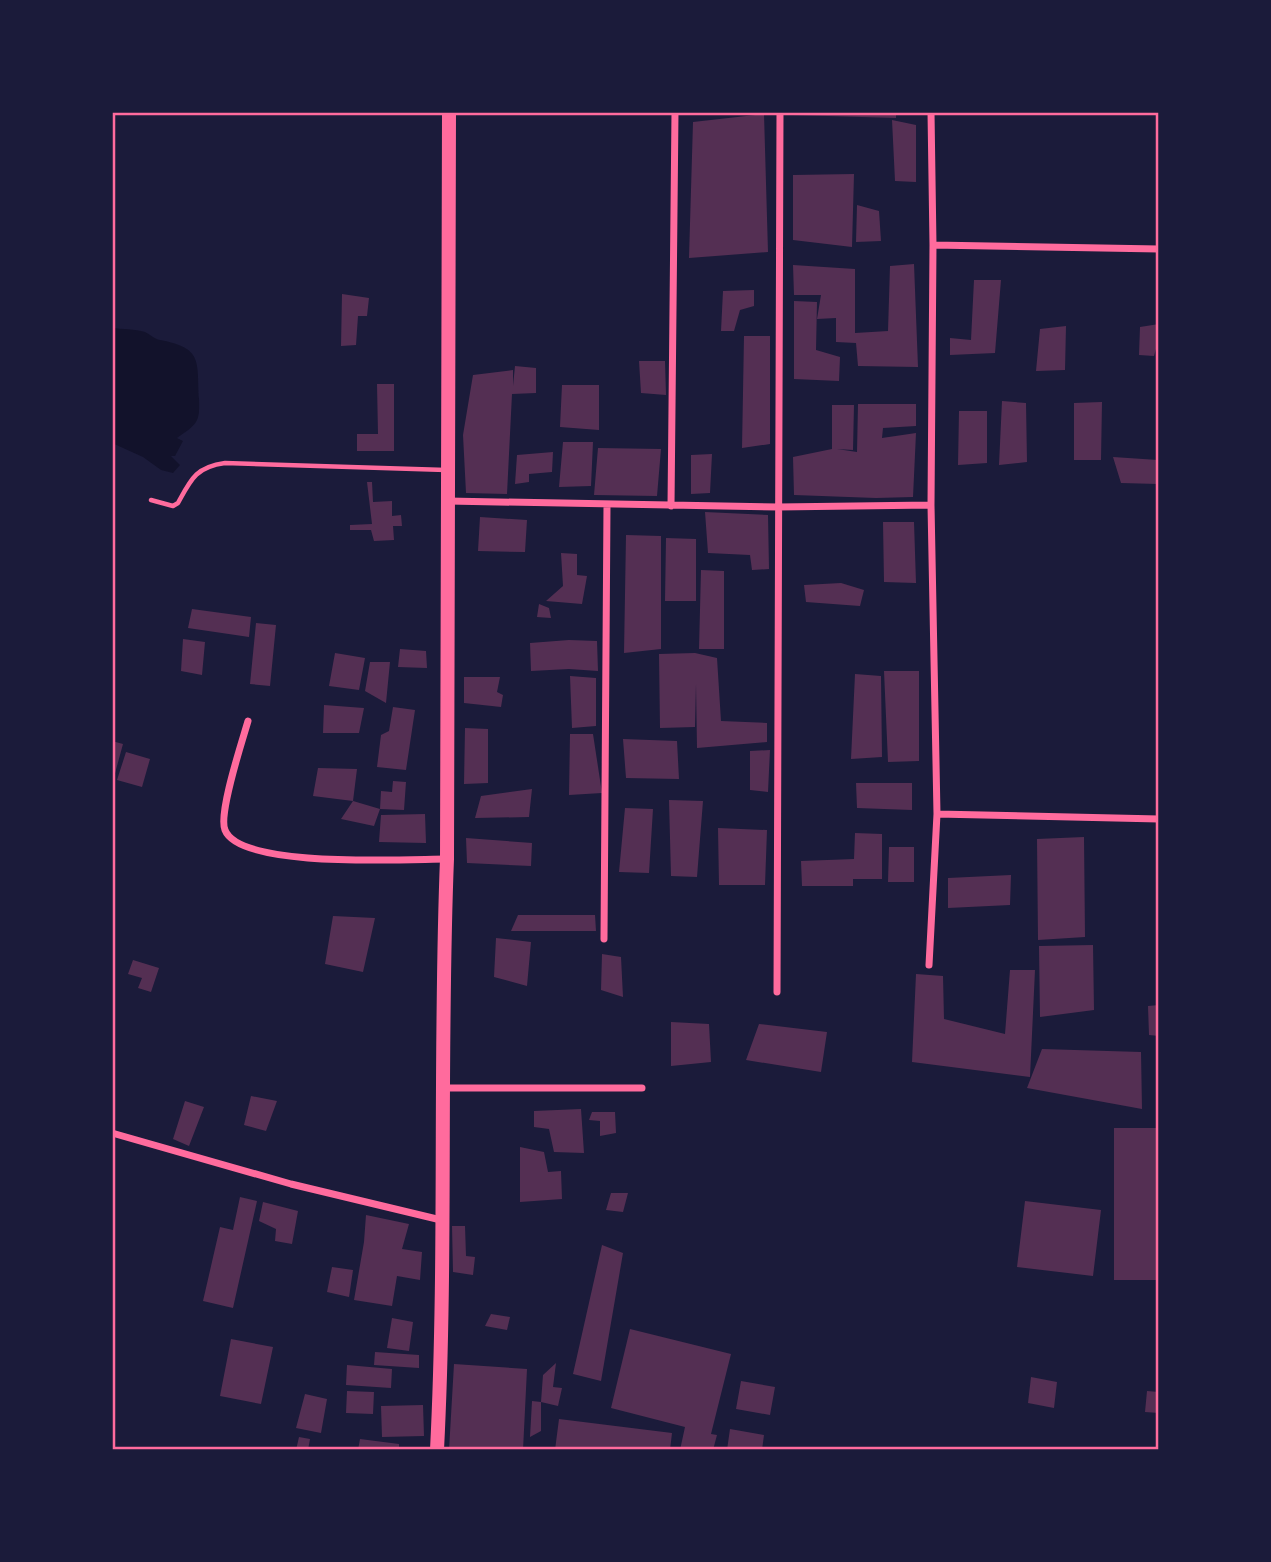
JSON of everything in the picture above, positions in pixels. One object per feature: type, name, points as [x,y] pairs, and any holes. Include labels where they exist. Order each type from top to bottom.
[{"type":"main road","points":[[437,1450],[443,1088],[442,970],[447,859],[449,112]]},
{"type":"street","points":[[671,506],[675,112]]},
{"type":"street","points":[[777,992],[780,112]]},
{"type":"street","points":[[929,965],[937,814],[931,505],[931,112]]},
{"type":"street","points":[[933,245],[1159,249]]},
{"type":"street","points":[[447,501],[778,507],[931,505]]},
{"type":"street","points":[[604,939],[607,505]]},
{"type":"street","points":[[248,721],[224,812],[225,830],[230,839],[268,854],[302,859],[447,859]]},
{"type":"street","points":[[937,814],[1159,819]]},
{"type":"street","points":[[443,1088],[642,1088]]},
{"type":"street","points":[[113,1135],[291,1185],[441,1220]]},
{"type":"lane","points":[[150,500],[173,506],[178,503],[195,475],[208,465],[225,463],[446,470]]},
{"type":"shaded area","points":[[112,328],[145,332],[184,347],[195,358],[199,413],[193,426],[177,438],[183,441],[175,456],[171,456],[180,465],[173,473],[161,470],[143,457],[112,443]]},
{"type":"building","points":[[792,112],[896,112],[896,118],[792,115]]},
{"type":"building","points":[[764,114],[768,252],[689,258],[693,122]]},
{"type":"building","points":[[892,120],[916,125],[916,182],[895,181]]},
{"type":"building","points":[[854,174],[852,247],[793,240],[793,175]]},
{"type":"building","points":[[857,205],[879,211],[881,241],[856,242]]},
{"type":"building","points":[[914,264],[918,367],[858,366],[856,343],[836,342],[836,318],[817,319],[821,295],[794,295],[793,265],[855,269],[855,333],[888,331],[890,266]]},
{"type":"building","points":[[974,280],[1001,280],[995,353],[950,355],[950,338],[971,340]]},
{"type":"building","points":[[754,290],[754,306],[740,310],[734,331],[721,331],[723,291]]},
{"type":"building","points":[[342,294],[369,298],[367,316],[358,316],[356,345],[341,346]]},
{"type":"building","points":[[794,301],[817,302],[816,350],[840,357],[839,381],[794,379]]},
{"type":"building","points":[[1159,324],[1159,349],[1156,349],[1154,356],[1139,355],[1140,327]]},
{"type":"building","points":[[1066,326],[1065,370],[1036,371],[1040,329]]},
{"type":"building","points":[[744,336],[770,336],[770,444],[742,448]]},
{"type":"building","points":[[639,361],[665,361],[666,395],[641,393]]},
{"type":"building","points":[[515,366],[536,368],[536,393],[512,394],[507,494],[466,493],[463,435],[473,375],[513,370],[513,386]]},
{"type":"building","points":[[377,384],[394,384],[394,451],[357,451],[357,434],[378,434]]},
{"type":"building","points":[[562,385],[599,385],[599,430],[560,427]]},
{"type":"building","points":[[1002,401],[1026,403],[1027,462],[999,465]]},
{"type":"building","points":[[1102,402],[1101,460],[1074,460],[1074,403]]},
{"type":"building","points":[[858,404],[916,404],[916,426],[883,428],[882,438],[916,433],[913,497],[794,495],[793,457],[832,449],[832,405],[854,405],[853,450],[837,449],[857,452]]},
{"type":"building","points":[[959,411],[987,411],[987,463],[958,465]]},
{"type":"building","points":[[563,442],[593,442],[591,486],[559,487]]},
{"type":"building","points":[[598,448],[661,449],[657,496],[594,495]]},
{"type":"building","points":[[553,452],[552,472],[529,474],[529,482],[515,484],[517,455]]},
{"type":"building","points":[[712,454],[710,493],[691,494],[691,455]]},
{"type":"building","points":[[1113,457],[1158,460],[1158,484],[1121,483]]},
{"type":"building","points":[[367,482],[372,482],[373,502],[392,501],[392,516],[401,515],[402,526],[393,526],[394,540],[374,541],[371,530],[350,530],[350,525],[372,524]]},
{"type":"building","points":[[705,512],[768,515],[769,569],[752,570],[750,555],[708,553]]},
{"type":"building","points":[[480,517],[527,520],[525,552],[478,551]]},
{"type":"building","points":[[883,522],[914,522],[916,583],[884,582]]},
{"type":"building","points":[[626,535],[661,536],[661,649],[624,653]]},
{"type":"building","points":[[666,538],[696,539],[696,601],[665,601]]},
{"type":"building","points":[[561,553],[577,554],[577,575],[587,576],[582,604],[546,601],[563,586]]},
{"type":"building","points":[[701,570],[724,571],[724,649],[699,649]]},
{"type":"building","points":[[841,583],[864,590],[860,606],[806,602],[804,585]]},
{"type":"building","points":[[539,604],[549,608],[551,618],[537,617]]},
{"type":"building","points":[[192,609],[251,617],[249,637],[188,628]]},
{"type":"building","points":[[256,623],[276,625],[270,686],[250,684]]},
{"type":"building","points":[[183,639],[205,642],[202,675],[181,671]]},
{"type":"building","points":[[597,641],[598,671],[531,671],[530,643]]},
{"type":"building","points":[[400,649],[426,651],[427,668],[398,667]]},
{"type":"building","points":[[335,653],[365,658],[359,690],[329,686]]},
{"type":"building","points":[[695,653],[717,658],[721,721],[767,723],[767,742],[697,748],[696,684],[695,727],[660,728],[659,654]]},
{"type":"building","points":[[370,662],[390,662],[386,703],[365,691]]},
{"type":"building","points":[[884,671],[919,671],[919,761],[888,762]]},
{"type":"building","points":[[855,674],[881,676],[882,757],[851,759]]},
{"type":"building","points":[[570,676],[596,678],[596,726],[572,728]]},
{"type":"building","points":[[464,677],[500,677],[497,692],[503,695],[501,707],[464,703]]},
{"type":"building","points":[[324,705],[364,708],[359,733],[323,733]]},
{"type":"building","points":[[393,707],[415,710],[406,770],[377,767],[381,735],[389,731]]},
{"type":"building","points":[[465,728],[488,729],[488,783],[464,784]]},
{"type":"building","points":[[570,734],[593,734],[602,793],[569,795]]},
{"type":"building","points":[[623,739],[677,741],[679,779],[626,778]]},
{"type":"building","points":[[112,741],[123,744],[114,777],[112,776]]},
{"type":"building","points":[[770,750],[768,792],[750,790],[750,751]]},
{"type":"building","points":[[126,752],[150,759],[142,787],[117,780]]},
{"type":"building","points":[[318,768],[357,769],[353,801],[313,796]]},
{"type":"building","points":[[393,781],[406,782],[404,810],[380,809],[381,791],[392,792]]},
{"type":"building","points":[[856,783],[912,783],[912,810],[857,808]]},
{"type":"building","points":[[532,789],[529,817],[475,818],[481,796]]},
{"type":"building","points":[[669,800],[703,801],[697,877],[671,876]]},
{"type":"building","points":[[353,801],[380,809],[374,826],[341,819]]},
{"type":"building","points":[[625,808],[653,809],[649,873],[619,872]]},
{"type":"building","points":[[425,814],[426,843],[379,842],[381,815]]},
{"type":"building","points":[[718,828],[767,830],[765,885],[719,885]]},
{"type":"building","points":[[855,833],[882,834],[882,879],[853,879],[853,886],[802,886],[801,861],[854,859]]},
{"type":"building","points":[[1084,837],[1085,937],[1038,940],[1037,839]]},
{"type":"building","points":[[466,838],[532,843],[531,866],[467,863]]},
{"type":"building","points":[[889,847],[914,847],[914,882],[888,882]]},
{"type":"building","points":[[1011,875],[1010,905],[948,908],[948,878]]},
{"type":"building","points":[[518,915],[595,915],[596,931],[511,931]]},
{"type":"building","points":[[333,916],[375,918],[363,972],[325,964]]},
{"type":"building","points":[[496,938],[531,942],[527,986],[494,977]]},
{"type":"building","points":[[1093,945],[1094,1010],[1040,1017],[1039,946]]},
{"type":"building","points":[[602,954],[621,957],[623,997],[601,990]]},
{"type":"building","points":[[133,960],[159,968],[151,992],[138,988],[142,978],[128,974]]},
{"type":"building","points":[[1010,970],[1035,970],[1030,1077],[912,1062],[916,974],[943,976],[944,1019],[1005,1034]]},
{"type":"building","points":[[1159,1005],[1159,1036],[1149,1035],[1148,1006]]},
{"type":"building","points":[[671,1022],[709,1024],[711,1062],[671,1066]]},
{"type":"building","points":[[759,1024],[827,1032],[821,1072],[746,1060]]},
{"type":"building","points":[[1042,1049],[1141,1052],[1142,1109],[1027,1088]]},
{"type":"building","points":[[251,1096],[277,1101],[266,1131],[244,1125]]},
{"type":"building","points":[[185,1101],[204,1107],[189,1146],[173,1139]]},
{"type":"building","points":[[581,1109],[584,1153],[554,1152],[549,1129],[534,1127],[534,1111]]},
{"type":"building","points":[[592,1112],[615,1112],[616,1133],[600,1136],[600,1121],[589,1120]]},
{"type":"building","points":[[1114,1128],[1159,1128],[1159,1280],[1114,1280]]},
{"type":"building","points":[[520,1147],[544,1152],[548,1172],[561,1171],[562,1199],[520,1202]]},
{"type":"building","points":[[611,1193],[628,1193],[623,1212],[606,1210]]},
{"type":"building","points":[[240,1197],[257,1201],[233,1308],[203,1301],[220,1227],[233,1230]]},
{"type":"building","points":[[1025,1201],[1101,1210],[1093,1276],[1017,1267]]},
{"type":"building","points":[[263,1202],[298,1211],[292,1244],[275,1241],[276,1229],[259,1221]]},
{"type":"building","points":[[366,1215],[409,1224],[402,1249],[422,1252],[420,1280],[397,1276],[392,1306],[354,1300]]},
{"type":"building","points":[[452,1226],[465,1226],[466,1256],[475,1257],[473,1275],[453,1272]]},
{"type":"building","points":[[602,1245],[623,1253],[601,1381],[573,1374]]},
{"type":"building","points":[[332,1267],[353,1270],[349,1297],[327,1292]]},
{"type":"building","points":[[491,1314],[510,1317],[507,1330],[485,1326]]},
{"type":"building","points":[[392,1318],[413,1322],[409,1351],[387,1348]]},
{"type":"building","points":[[630,1329],[731,1354],[711,1434],[717,1435],[713,1450],[680,1450],[685,1427],[611,1408]]},
{"type":"building","points":[[231,1339],[273,1347],[261,1404],[220,1396]]},
{"type":"building","points":[[375,1352],[419,1355],[419,1368],[374,1365]]},
{"type":"building","points":[[556,1363],[553,1387],[562,1388],[558,1406],[541,1402],[543,1375]]},
{"type":"building","points":[[454,1364],[527,1369],[523,1450],[449,1450]]},
{"type":"building","points":[[347,1365],[392,1369],[391,1388],[346,1385]]},
{"type":"building","points":[[1031,1377],[1057,1382],[1054,1408],[1028,1403]]},
{"type":"building","points":[[741,1381],[775,1387],[770,1415],[736,1409]]},
{"type":"building","points":[[347,1391],[374,1392],[373,1414],[346,1413]]},
{"type":"building","points":[[1147,1391],[1159,1392],[1159,1413],[1145,1412]]},
{"type":"building","points":[[305,1394],[327,1399],[321,1433],[296,1428]]},
{"type":"building","points":[[532,1401],[541,1402],[541,1431],[530,1437]]},
{"type":"building","points":[[423,1405],[424,1436],[382,1437],[381,1406]]},
{"type":"building","points":[[559,1419],[672,1433],[670,1450],[555,1450]]},
{"type":"building","points":[[730,1429],[764,1435],[762,1450],[727,1450]]},
{"type":"building","points":[[299,1437],[310,1439],[308,1450],[296,1450]]},
{"type":"building","points":[[360,1439],[399,1444],[399,1450],[358,1450]]}]
